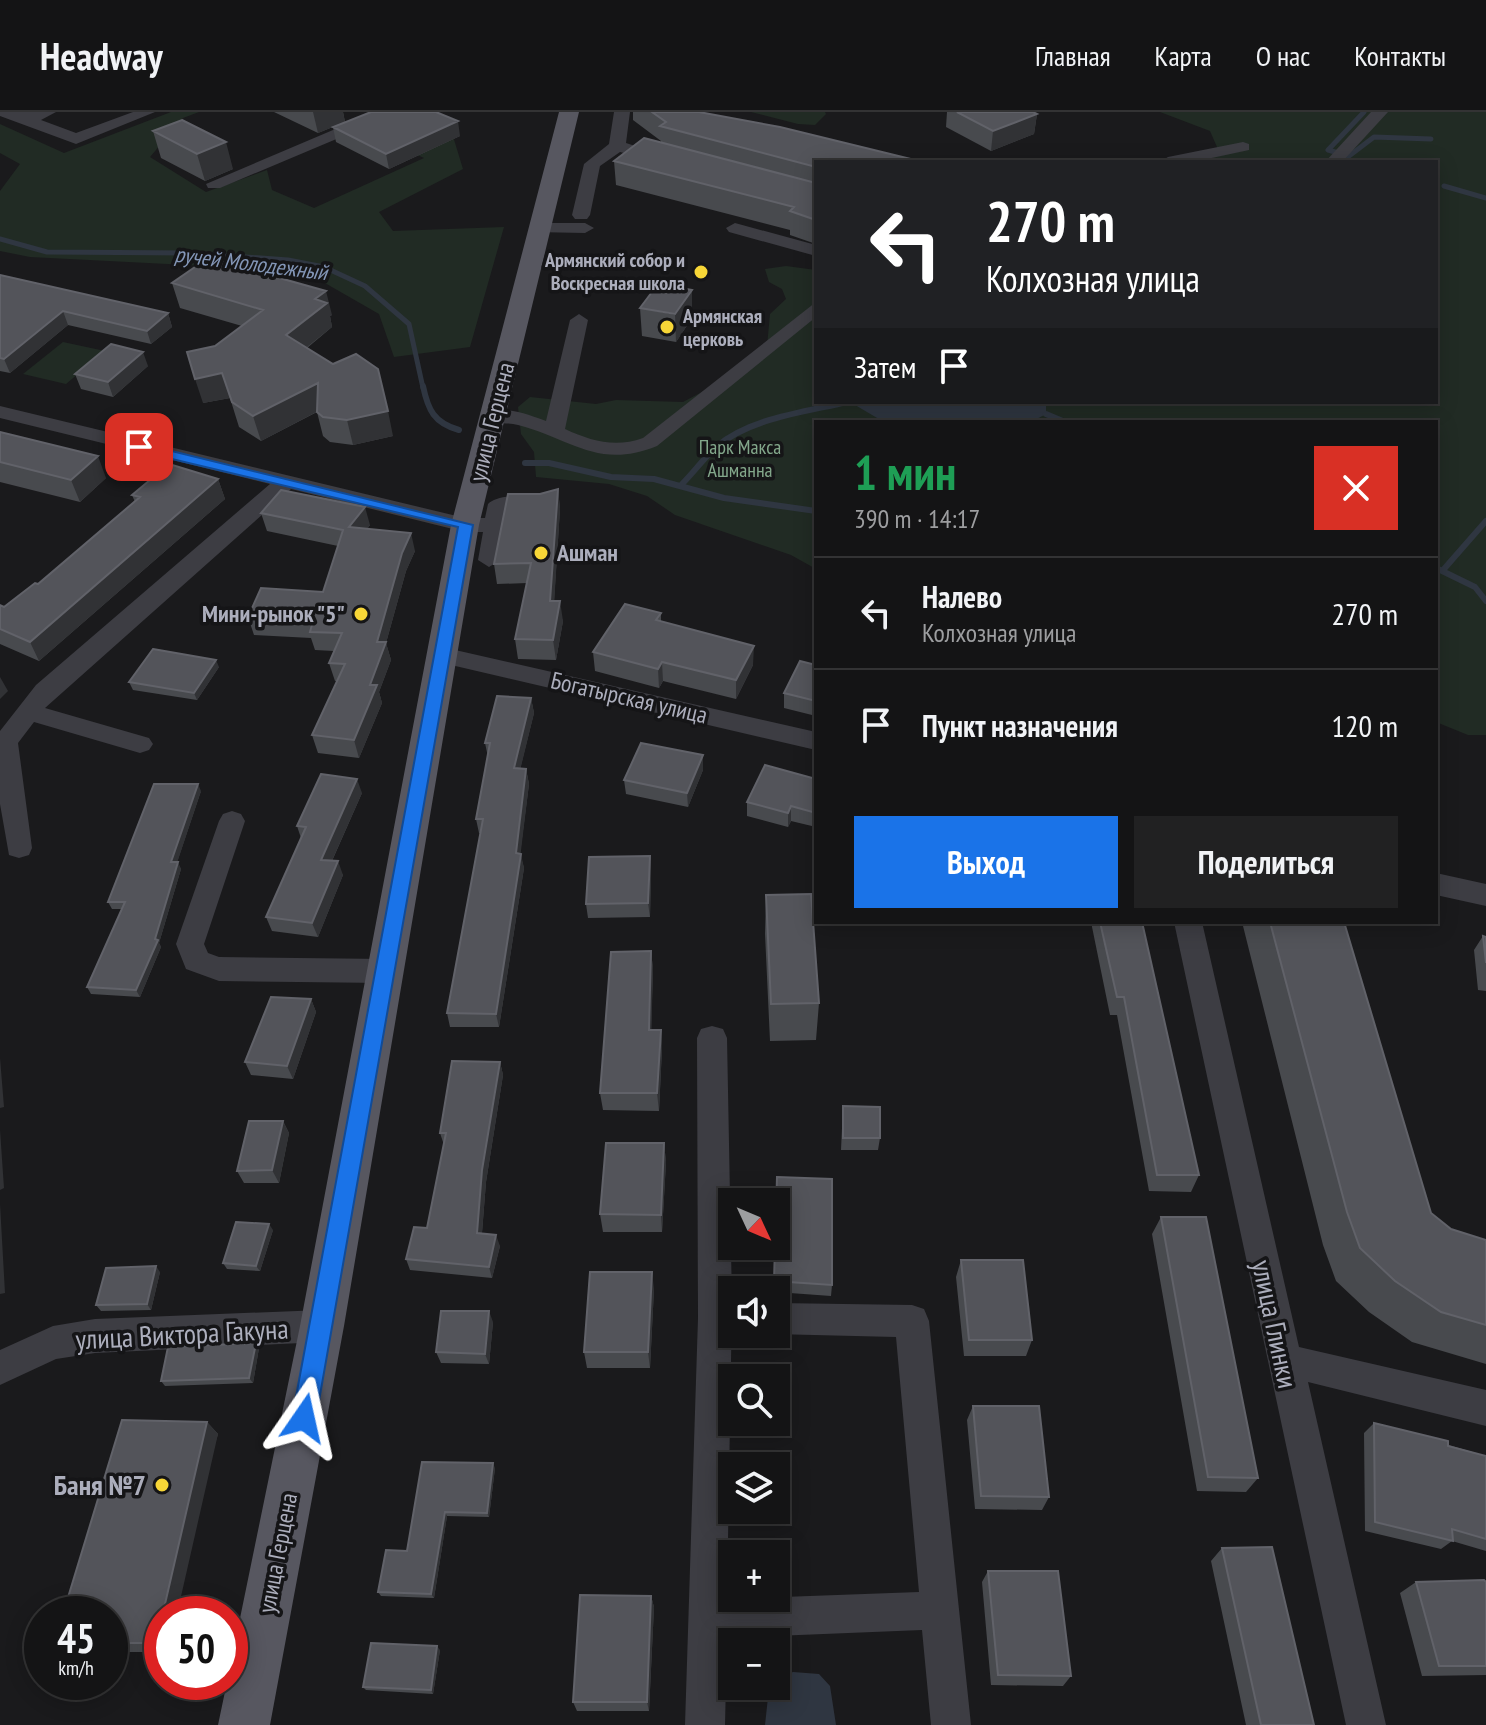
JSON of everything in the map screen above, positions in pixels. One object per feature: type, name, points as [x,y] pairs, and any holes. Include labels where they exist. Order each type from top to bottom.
[{"type":"main road","name":"улица Герцена","points":[[244,1725],[322,1326],[465,525],[569,112]]},
{"type":"street","points":[[3,112],[76,139],[147,112]]},
{"type":"street","points":[[27,120],[48,112]]},
{"type":"street","points":[[348,112],[366,121]]},
{"type":"street","points":[[214,184],[386,112]]},
{"type":"street","points":[[556,163],[592,164],[617,146],[622,112]]},
{"type":"street","points":[[1335,160],[1380,112]]},
{"type":"street","points":[[617,146],[689,165]]},
{"type":"street","points":[[1178,160],[1243,147]]},
{"type":"street","points":[[540,228],[583,221],[592,164]]},
{"type":"street","points":[[735,228],[814,250]]},
{"type":"street","points":[[493,417],[520,418],[597,448],[635,449],[650,442],[814,310]]},
{"type":"street","points":[[554,432],[579,320]]},
{"type":"street","points":[[0,412],[465,525],[494,525]]},
{"type":"street","points":[[10,435],[29,419]]},
{"type":"street","points":[[19,848],[5,742],[45,691],[286,482]]},
{"type":"street","points":[[489,560],[499,504],[543,504]]},
{"type":"street","name":"Богатырская улица","points":[[442,655],[814,741]]},
{"type":"street","points":[[28,712],[140,744]]},
{"type":"street","points":[[232,821],[190,944],[196,961],[219,969],[385,971]]},
{"type":"street","points":[[1438,884],[1486,895]]},
{"type":"street","name":"улица Глинки","points":[[1188,924],[1366,1725]]},
{"type":"street","points":[[712,1038],[722,1276]]},
{"type":"street","points":[[790,1319],[912,1321],[951,1725]]},
{"type":"street","name":"улица Виктора Гакуна","points":[[0,1368],[53,1343],[95,1336],[322,1326]]},
{"type":"street","points":[[705,1725],[722,1348]]},
{"type":"street","points":[[1283,1360],[1486,1408]]},
{"type":"street","points":[[708,1619],[940,1610]]},
{"type":"green space","points":[[171,112],[199,112],[183,118],[150,157],[206,192],[267,170],[272,190],[314,208],[424,158],[363,130],[452,133],[463,169],[379,212],[393,231],[504,227],[470,347],[394,357],[379,314],[304,271],[30,257],[0,251],[0,191],[20,164],[0,153],[0,124],[64,153]]},
{"type":"green space","points":[[751,112],[826,114],[815,125],[798,124]]},
{"type":"green space","name":"Парк Макса Ашманна","points":[[1160,112],[1486,112],[1486,735],[1468,735],[1438,723],[1438,420],[814,420],[814,568],[791,555],[675,515],[647,496],[609,484],[536,477],[534,452],[521,434],[518,407],[530,397],[596,404],[616,400],[683,402],[732,376],[767,346],[770,314],[786,299],[782,289],[769,282],[765,269],[786,266],[814,270],[814,404],[1438,404],[1438,160],[1208,160],[1212,159],[1217,147],[1210,131]]},
{"type":"green space","points":[[63,342],[105,351],[66,384],[23,374]]},
{"type":"shaded area","points":[[853,404],[1046,404],[1046,414],[1035,420],[881,420]]},
{"type":"shaded area","points":[[790,1673],[819,1674],[830,1686],[836,1725],[765,1725],[768,1700],[790,1700]]},
{"type":"building","points":[[371,112],[436,112],[458,121],[386,154],[333,127]]},
{"type":"building","points":[[652,112],[699,112],[780,127],[915,160],[814,160],[814,166],[660,126],[666,122]]},
{"type":"building","points":[[957,112],[1033,112],[1037,114],[993,131]]},
{"type":"building","points":[[182,120],[226,142],[197,154],[153,131]]},
{"type":"building","points":[[644,138],[814,182],[814,219],[790,211],[794,207],[614,161]]},
{"type":"building","points":[[208,258],[326,291],[315,299],[327,303],[286,335],[333,364],[356,354],[378,369],[388,411],[347,420],[323,417],[317,412],[318,383],[253,416],[232,402],[222,373],[195,379],[187,352],[215,346],[263,310],[172,283]]},
{"type":"building","points":[[0,275],[168,313],[147,331],[63,311],[4,359],[0,358]]},
{"type":"building","points":[[658,284],[692,290],[675,314],[640,308]]},
{"type":"building","points":[[111,344],[143,352],[108,382],[75,374]]},
{"type":"building","points":[[0,432],[98,456],[71,480],[0,462]]},
{"type":"building","points":[[169,464],[218,479],[30,642],[0,629],[0,605],[4,607],[35,583],[38,584],[140,497],[132,495]]},
{"type":"building","points":[[558,489],[550,601],[560,601],[553,640],[515,639],[531,563],[494,564],[508,494],[540,494]]},
{"type":"building","points":[[281,490],[365,507],[349,527],[411,533],[402,553],[377,642],[386,642],[370,685],[377,685],[354,740],[312,735],[345,664],[329,663],[342,633],[310,632],[313,621],[248,617],[261,588],[323,592],[343,530],[261,513]]},
{"type":"building","points":[[625,604],[661,613],[656,620],[754,646],[736,680],[662,662],[658,669],[593,652]]},
{"type":"building","points":[[153,649],[216,660],[194,693],[129,682]]},
{"type":"building","points":[[800,661],[814,664],[814,700],[784,693]]},
{"type":"building","points":[[497,696],[531,698],[514,768],[526,769],[516,853],[521,854],[496,1014],[447,1013],[483,819],[476,819],[490,743],[485,743]]},
{"type":"building","points":[[641,743],[703,755],[687,793],[624,780]]},
{"type":"building","points":[[765,765],[814,778],[814,812],[791,806],[788,813],[747,802]]},
{"type":"building","points":[[321,774],[357,779],[321,860],[338,861],[312,923],[266,917],[306,827],[297,826]]},
{"type":"building","points":[[154,784],[198,784],[171,862],[178,862],[155,939],[158,940],[136,990],[87,987],[125,902],[108,902]]},
{"type":"building","points":[[650,856],[648,903],[586,904],[589,857]]},
{"type":"building","points":[[811,894],[819,1003],[771,1004],[766,895]]},
{"type":"building","points":[[1100,924],[1142,924],[1199,1175],[1157,1175],[1124,997],[1117,997]]},
{"type":"building","points":[[1271,924],[1345,924],[1431,1213],[1451,1229],[1486,1240],[1486,1325],[1441,1312],[1395,1281],[1360,1248],[1347,1212]]},
{"type":"building","points":[[651,951],[649,1030],[661,1030],[657,1093],[600,1093],[611,952]]},
{"type":"building","points":[[271,997],[311,999],[287,1066],[245,1062]]},
{"type":"building","points":[[452,1061],[500,1062],[482,1170],[477,1233],[496,1235],[489,1267],[406,1259],[414,1227],[427,1228],[446,1133],[440,1133]]},
{"type":"building","points":[[843,1106],[880,1107],[880,1138],[843,1138]]},
{"type":"building","points":[[249,1121],[283,1121],[272,1170],[237,1171]]},
{"type":"building","points":[[606,1143],[664,1143],[661,1215],[600,1214]]},
{"type":"building","points":[[777,1177],[832,1179],[832,1285],[790,1282],[790,1276],[774,1276],[775,1260],[790,1260],[790,1188],[777,1188]]},
{"type":"building","points":[[1161,1217],[1206,1217],[1258,1478],[1208,1477]]},
{"type":"building","points":[[236,1222],[269,1224],[256,1266],[223,1263]]},
{"type":"building","points":[[961,1260],[1023,1260],[1032,1340],[969,1340]]},
{"type":"building","points":[[156,1266],[147,1304],[96,1305],[106,1268]]},
{"type":"building","points":[[590,1272],[652,1272],[648,1352],[584,1352]]},
{"type":"building","points":[[441,1311],[489,1311],[485,1354],[436,1352]]},
{"type":"building","points":[[256,1343],[249,1378],[161,1381],[168,1347]]},
{"type":"building","points":[[973,1406],[1039,1406],[1049,1497],[981,1496]]},
{"type":"building","points":[[122,1420],[207,1422],[167,1596],[144,1596],[144,1643],[128,1643],[128,1596],[68,1596]]},
{"type":"building","points":[[1374,1423],[1448,1441],[1448,1446],[1486,1456],[1486,1539],[1452,1529],[1453,1541],[1375,1522]]},
{"type":"building","points":[[422,1462],[493,1463],[487,1513],[445,1512],[431,1594],[378,1592],[386,1550],[407,1551]]},
{"type":"building","points":[[1272,1547],[1314,1725],[1261,1725],[1222,1548]]},
{"type":"building","points":[[988,1571],[1058,1571],[1071,1676],[998,1675]]},
{"type":"building","points":[[1484,1580],[1486,1666],[1439,1666],[1416,1582]]},
{"type":"building","points":[[580,1595],[651,1596],[647,1702],[573,1702]]},
{"type":"building","points":[[371,1643],[437,1646],[431,1690],[363,1687]]},
{"type":"waterway","points":[[1364,112],[1328,150],[1349,156],[1374,137],[1431,139]]},
{"type":"waterway","points":[[1444,186],[1486,198]]},
{"type":"waterway","name":"ручей Молодежный","points":[[0,239],[47,252],[188,253],[288,260],[324,267],[365,286],[409,324],[423,388]]},
{"type":"waterway","name":"ручей Молодежный","points":[[423,386],[427,402],[438,419],[459,430]]},
{"type":"waterway","points":[[682,484],[716,447],[745,429],[778,417],[838,404]]},
{"type":"waterway","points":[[1046,414],[1060,420]]},
{"type":"waterway","name":"ручей Молодежный","points":[[525,463],[549,463],[611,477],[654,479],[724,498],[814,511]]},
{"type":"waterway","points":[[1444,569],[1486,521]]},
{"type":"waterway","name":"ручей Молодежный","points":[[1438,569],[1475,587],[1486,601]]},
{"type":"place","name":"Армянский собор и Воскресная школа","points":[[701,272]]},
{"type":"place","name":"Армянская церковь","points":[[667,327]]},
{"type":"place","name":"Ашман","points":[[541,553]]},
{"type":"place","name":"Мини-рынок \"5\"","points":[[361,614]]},
{"type":"place","name":"Баня №7","points":[[162,1485]]},
{"type":"route","points":[[139,447],[465,525],[304,1418]]}]
